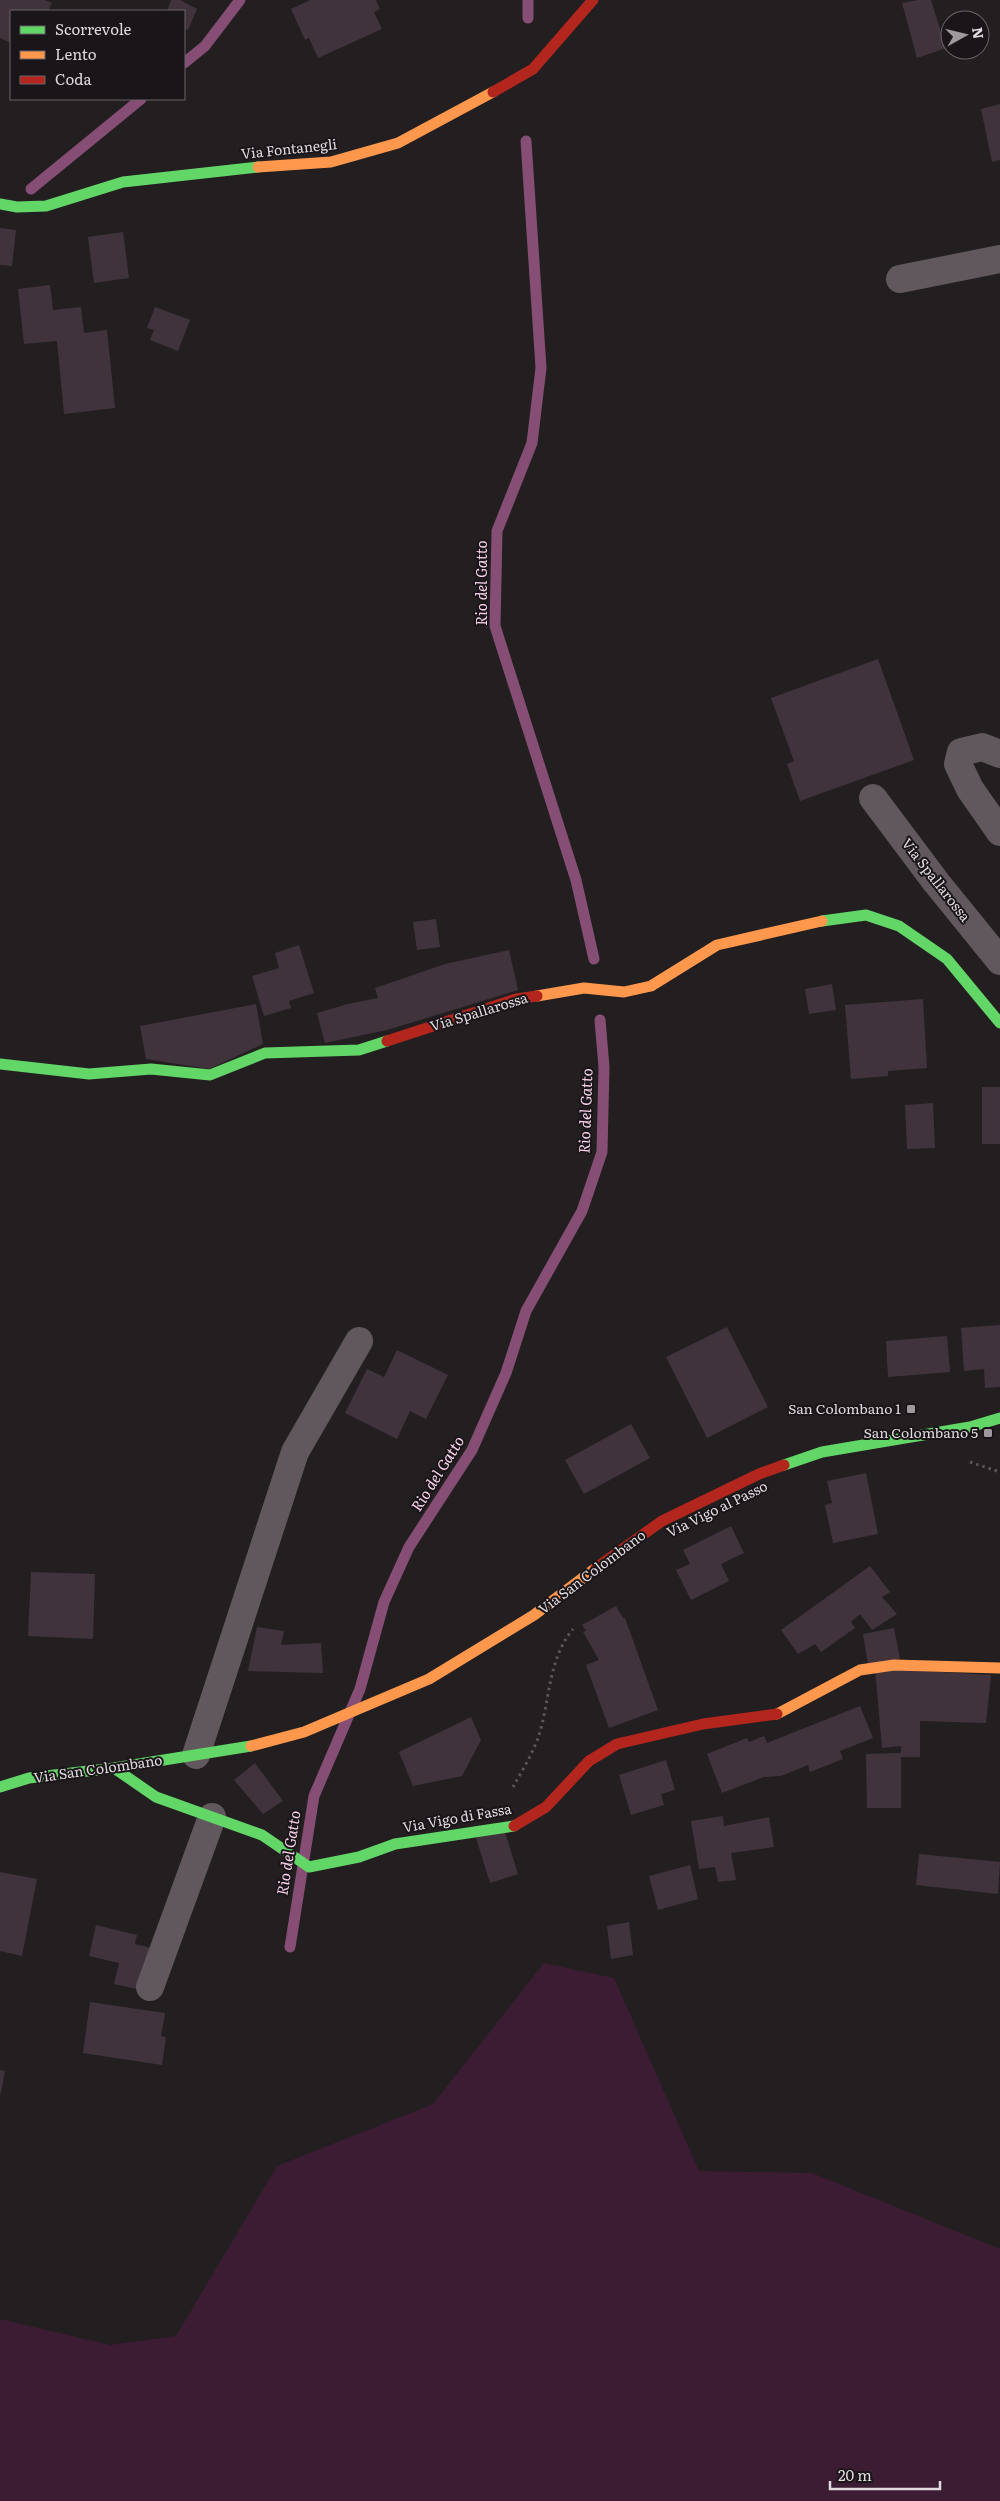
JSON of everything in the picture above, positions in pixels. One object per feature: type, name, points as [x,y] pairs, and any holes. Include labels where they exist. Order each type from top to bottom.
[{"type":"street","name":"Via Fontanegli","points":[[0,204],[17,207],[46,206],[123,182],[277,165],[331,162],[398,143],[461,110],[533,68],[594,0]]},
{"type":"street","points":[[900,280],[1000,259]]},
{"type":"street","points":[[1000,754],[982,747],[961,752],[958,764],[970,789],[1000,832]]},
{"type":"street","name":"Via Spallarossa","points":[[873,798],[936,882],[1000,961]]},
{"type":"street","name":"Via Spallarossa","points":[[0,1064],[89,1074],[151,1069],[210,1075],[265,1053],[359,1050],[516,999],[584,988],[624,992],[651,986],[717,945],[829,919],[866,915],[899,926],[947,959],[1000,1023]]},
{"type":"street","points":[[196,1755],[295,1452],[359,1341]]},
{"type":"street","name":"Via San Colombano","points":[[0,1787],[29,1778],[114,1768],[261,1744],[304,1732],[429,1679],[534,1615],[594,1568],[662,1521],[759,1474],[822,1452],[970,1427],[1000,1418]]},
{"type":"street","name":"Via Vigo di Fassa","points":[[114,1768],[156,1797],[262,1835],[309,1867],[359,1857],[395,1844],[514,1826],[546,1806],[589,1761],[617,1744],[703,1724],[778,1714],[860,1670],[894,1665],[1000,1668]]},
{"type":"street","points":[[150,1987],[212,1817]]},
{"type":"path","points":[[494,1829],[539,1736],[556,1660],[566,1637],[579,1622]]},
{"type":"shaded area","points":[[544,1963],[614,1978],[699,2171],[812,2173],[1000,2249],[1000,2501],[0,2501],[0,2319],[110,2345],[176,2336],[277,2166],[433,2104]]},
{"type":"building","points":[[0,0],[45,0],[52,3],[48,10],[10,10],[10,43],[0,38]]},
{"type":"building","points":[[171,0],[180,0],[197,9],[188,30],[185,29],[185,10],[167,10]]},
{"type":"building","points":[[310,0],[376,0],[380,9],[374,12],[382,29],[318,58],[309,38],[305,40],[291,9]]},
{"type":"building","points":[[931,0],[940,29],[940,50],[917,58],[902,3]]},
{"type":"building","points":[[1000,104],[1000,160],[992,162],[981,109]]},
{"type":"building","points":[[0,228],[16,230],[12,266],[0,265]]},
{"type":"building","points":[[123,232],[129,278],[94,283],[88,237]]},
{"type":"building","points":[[50,285],[53,310],[81,307],[84,333],[107,330],[115,408],[64,414],[57,341],[24,344],[18,289]]},
{"type":"building","points":[[155,307],[190,320],[178,351],[150,340],[154,330],[147,328]]},
{"type":"building","points":[[878,659],[914,760],[800,801],[787,764],[794,761],[771,698]]},
{"type":"building","points":[[436,919],[440,947],[417,950],[413,922]]},
{"type":"building","points":[[299,945],[314,993],[289,1001],[291,1008],[264,1016],[252,976],[279,968],[275,953]]},
{"type":"building","points":[[509,950],[518,990],[387,1030],[325,1043],[317,1013],[378,998],[375,988],[445,964]]},
{"type":"building","points":[[832,984],[836,1010],[809,1014],[805,989]]},
{"type":"building","points":[[923,999],[927,1068],[888,1071],[888,1076],[851,1079],[845,1005]]},
{"type":"building","points":[[256,1004],[263,1044],[209,1069],[146,1059],[140,1026]]},
{"type":"building","points":[[982,1087],[1000,1087],[1000,1144],[982,1144]]},
{"type":"building","points":[[933,1103],[935,1148],[907,1149],[905,1105]]},
{"type":"building","points":[[1000,1325],[1000,1387],[985,1388],[984,1369],[964,1371],[961,1328]]},
{"type":"building","points":[[727,1327],[768,1407],[707,1438],[666,1357]]},
{"type":"building","points":[[947,1336],[950,1372],[888,1377],[886,1341]]},
{"type":"building","points":[[397,1350],[448,1375],[426,1419],[410,1411],[397,1439],[345,1413],[367,1369],[384,1377]]},
{"type":"building","points":[[631,1424],[650,1458],[584,1494],[565,1460]]},
{"type":"building","points":[[866,1473],[878,1534],[833,1543],[825,1505],[832,1503],[827,1481]]},
{"type":"building","points":[[731,1526],[744,1553],[721,1564],[729,1581],[691,1600],[676,1570],[690,1564],[683,1550]]},
{"type":"building","points":[[870,1566],[890,1592],[882,1597],[897,1614],[872,1630],[860,1614],[851,1622],[855,1628],[821,1652],[815,1644],[798,1654],[781,1630]]},
{"type":"building","points":[[31,1572],[95,1574],[93,1639],[28,1636]]},
{"type":"building","points":[[616,1606],[623,1618],[625,1618],[658,1710],[609,1728],[586,1665],[599,1660],[583,1632],[586,1631],[582,1625]]},
{"type":"building","points":[[257,1627],[284,1631],[281,1645],[321,1643],[323,1673],[248,1671]]},
{"type":"building","points":[[894,1628],[900,1659],[868,1665],[863,1634]]},
{"type":"building","points":[[875,1668],[991,1675],[986,1723],[920,1721],[920,1757],[901,1757],[901,1808],[867,1808],[866,1754],[901,1753],[901,1746],[882,1748]]},
{"type":"building","points":[[860,1706],[873,1738],[840,1751],[843,1759],[810,1772],[808,1765],[781,1776],[764,1777],[722,1793],[707,1754],[747,1738],[749,1742],[764,1736],[767,1743]]},
{"type":"building","points":[[471,1717],[481,1740],[462,1776],[413,1786],[399,1752]]},
{"type":"building","points":[[666,1760],[675,1790],[661,1794],[664,1805],[631,1815],[619,1775]]},
{"type":"building","points":[[255,1763],[283,1801],[263,1814],[234,1780]]},
{"type":"building","points":[[723,1816],[724,1826],[769,1817],[774,1847],[731,1853],[736,1880],[718,1882],[715,1867],[699,1869],[691,1821]]},
{"type":"building","points":[[504,1829],[518,1874],[490,1883],[476,1838]]},
{"type":"building","points":[[919,1854],[1000,1862],[998,1894],[916,1885]]},
{"type":"building","points":[[690,1865],[698,1899],[658,1910],[649,1876]]},
{"type":"building","points":[[0,1872],[37,1879],[22,1956],[0,1951]]},
{"type":"building","points":[[629,1922],[633,1955],[611,1959],[607,1926]]},
{"type":"building","points":[[96,1925],[137,1935],[135,1944],[156,1949],[146,1991],[114,1984],[119,1963],[89,1956]]},
{"type":"building","points":[[90,2002],[165,2013],[161,2036],[166,2037],[162,2065],[83,2053]]},
{"type":"building","points":[[0,2070],[5,2071],[1,2093],[0,2093]]},
{"type":"waterway","points":[[185,62],[205,46],[240,0]]},
{"type":"waterway","name":"Rio del Gatto","points":[[528,0],[528,18]]},
{"type":"waterway","points":[[31,189],[140,100]]},
{"type":"waterway","name":"Rio del Gatto","points":[[526,141],[541,368],[532,443],[497,531],[495,626],[576,880],[594,959]]},
{"type":"waterway","name":"Rio del Gatto","points":[[290,1947],[314,1796],[360,1689],[384,1602],[409,1547],[472,1450],[506,1373],[526,1311],[582,1211],[602,1152],[604,1067],[600,1020]]},
{"type":"traffic: fast","points":[[0,204],[17,207],[46,206],[123,182],[258,167]]},
{"type":"traffic: fast","points":[[822,921],[866,915],[899,926],[947,959],[1000,1023]]},
{"type":"traffic: fast","points":[[0,1064],[89,1074],[151,1069],[210,1075],[265,1053],[359,1050],[387,1041]]},
{"type":"traffic: fast","points":[[784,1465],[822,1452],[970,1427],[1000,1418]]},
{"type":"traffic: fast","points":[[0,1787],[29,1778],[114,1768],[251,1746]]},
{"type":"traffic: fast","points":[[114,1768],[156,1797],[262,1835],[309,1867],[359,1857],[395,1844],[514,1826]]},
{"type":"traffic: slow","points":[[258,167],[331,162],[398,143],[493,92]]},
{"type":"traffic: slow","points":[[537,996],[584,988],[624,992],[651,986],[717,945],[822,921]]},
{"type":"traffic: slow","points":[[251,1746],[304,1732],[429,1679],[534,1615],[596,1568]]},
{"type":"traffic: slow","points":[[777,1714],[860,1670],[894,1665],[1000,1668]]},
{"type":"traffic: jam","points":[[493,92],[533,69],[593,0]]},
{"type":"traffic: jam","points":[[387,1041],[516,999],[537,996]]},
{"type":"traffic: jam","points":[[596,1568],[662,1521],[759,1474],[784,1465]]},
{"type":"traffic: jam","points":[[514,1826],[546,1807],[589,1761],[617,1744],[703,1724],[777,1714]]},
{"type":"place","name":"San Colombano 1","points":[[911,1409]]},
{"type":"place","name":"San Colombano 5","points":[[988,1433]]}]
